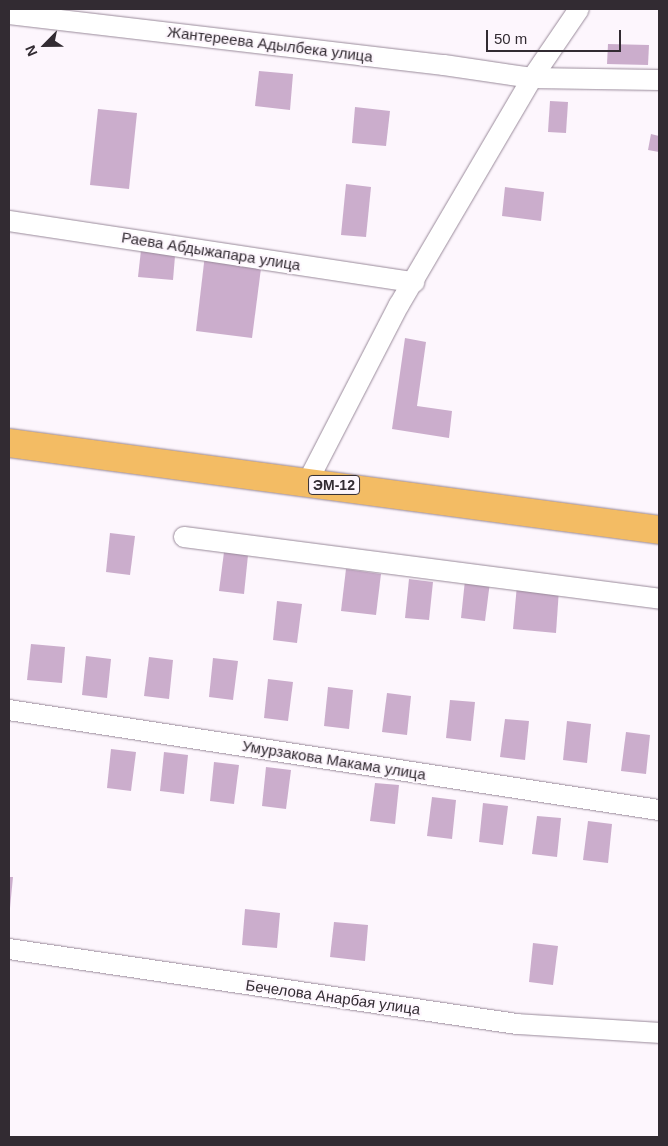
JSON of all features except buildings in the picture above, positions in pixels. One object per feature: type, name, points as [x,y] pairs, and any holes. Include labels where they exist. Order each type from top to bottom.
[{"type":"highway","name":"ЭМ-12","points":[[9,443],[308,481],[659,530]]},
{"type":"street","points":[[308,481],[414,282],[532,78],[579,9]]},
{"type":"street","name":"Жантереева Адылбека улица","points":[[9,14],[444,65],[532,78],[659,80]]},
{"type":"street","name":"Раева Абдыжапара улица","points":[[9,221],[414,282]]},
{"type":"street","points":[[184,537],[659,599]]},
{"type":"street","name":"Умурзакова Макама улица","points":[[9,710],[659,810]]},
{"type":"street","name":"Бечелова Анарбая улица","points":[[9,949],[518,1024],[659,1033]]}]
